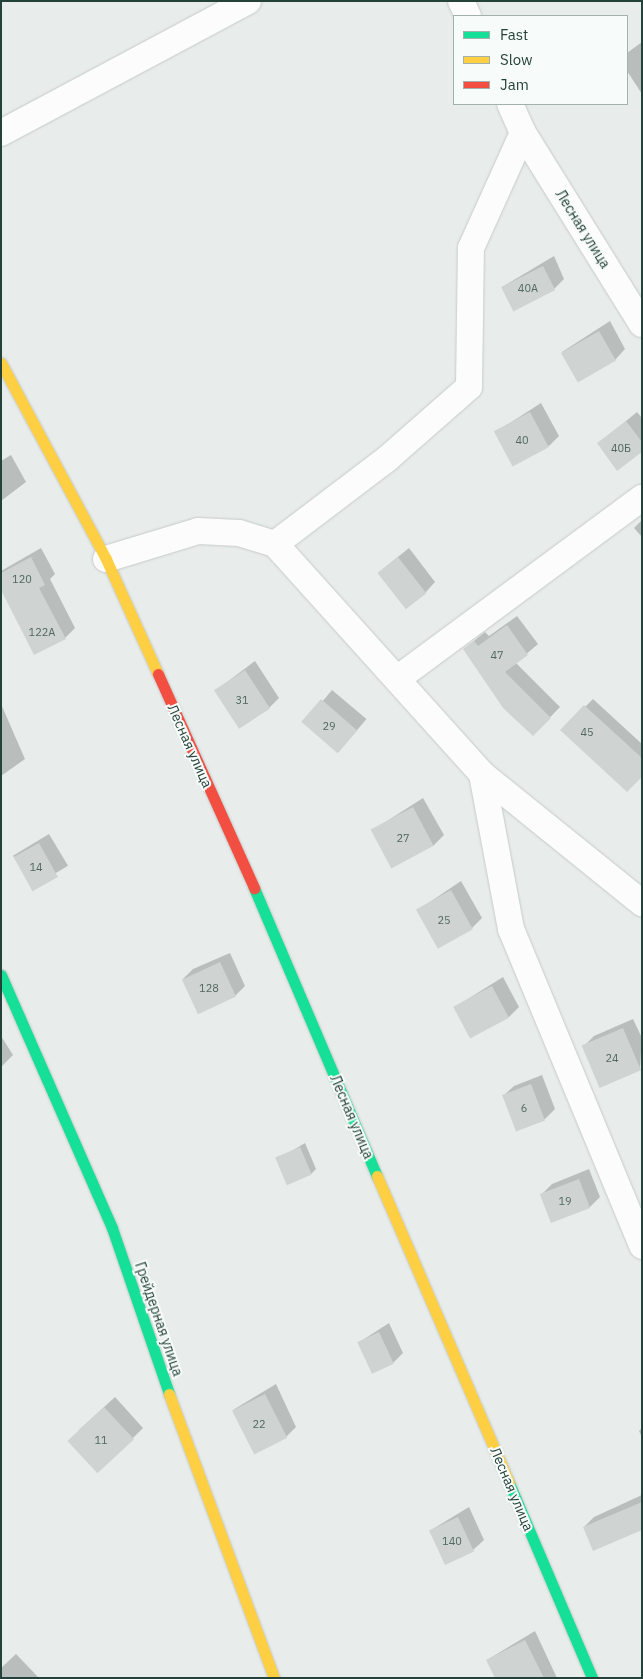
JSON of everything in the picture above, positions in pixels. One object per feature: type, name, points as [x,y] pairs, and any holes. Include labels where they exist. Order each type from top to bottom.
[{"type":"street","points":[[1,133],[248,1]]},
{"type":"street","points":[[461,1],[468,15]]},
{"type":"street","name":"Лесная улица","points":[[510,105],[524,133],[642,324]]},
{"type":"street","points":[[275,544],[387,459],[469,387],[471,248],[524,133]]},
{"type":"street","name":"Лесная улица","points":[[1,364],[106,559],[242,861],[592,1678]]},
{"type":"street","points":[[397,679],[642,498]]},
{"type":"street","points":[[106,559],[198,531],[240,533],[275,544],[482,774],[642,903]]},
{"type":"street","points":[[482,774],[511,929],[642,1246]]},
{"type":"street","name":"Грейдерная улица","points":[[1,975],[112,1228],[212,1519],[274,1678]]},
{"type":"building","points":[[543,266],[555,290],[513,311],[501,287]]},
{"type":"building","points":[[599,331],[616,360],[578,382],[561,353]]},
{"type":"building","points":[[530,412],[549,447],[513,467],[494,431]]},
{"type":"building","points":[[626,421],[642,442],[642,452],[617,471],[597,443]]},
{"type":"building","points":[[31,557],[45,585],[39,588],[66,639],[34,655],[1,590],[1,573]]},
{"type":"building","points":[[398,557],[426,593],[406,609],[378,573]]},
{"type":"building","points":[[507,625],[528,655],[505,672],[551,718],[533,736],[503,708],[463,649],[474,641],[478,646]]},
{"type":"building","points":[[245,670],[270,709],[239,729],[214,690]]},
{"type":"building","points":[[321,699],[357,730],[338,753],[301,722]]},
{"type":"building","points":[[584,705],[642,758],[642,777],[627,792],[560,730]]},
{"type":"building","points":[[413,807],[434,846],[391,868],[371,830]]},
{"type":"building","points":[[39,843],[58,877],[33,891],[14,857]]},
{"type":"building","points":[[451,890],[473,929],[438,949],[416,909]]},
{"type":"building","points":[[220,962],[236,996],[198,1014],[182,980]]},
{"type":"building","points":[[492,986],[509,1018],[470,1038],[453,1007]]},
{"type":"building","points":[[623,1028],[641,1070],[600,1088],[582,1046]]},
{"type":"building","points":[[531,1084],[545,1120],[516,1132],[502,1095]]},
{"type":"building","points":[[300,1147],[312,1175],[287,1185],[275,1158]]},
{"type":"building","points":[[579,1179],[590,1208],[551,1223],[540,1194]]},
{"type":"building","points":[[379,1332],[394,1364],[372,1374],[357,1342]]},
{"type":"building","points":[[265,1394],[287,1438],[254,1454],[232,1411]]},
{"type":"building","points":[[104,1407],[134,1439],[97,1473],[67,1441]]},
{"type":"building","points":[[642,1502],[642,1530],[593,1551],[583,1527]]},
{"type":"building","points":[[458,1517],[474,1551],[445,1565],[429,1531]]},
{"type":"building","points":[[525,1640],[544,1678],[495,1678],[486,1660]]},
{"type":"traffic: fast","points":[[254,888],[377,1176]]},
{"type":"traffic: fast","points":[[1,975],[112,1228],[169,1394]]},
{"type":"traffic: fast","points":[[509,1483],[592,1678]]},
{"type":"traffic: slow","points":[[1,363],[106,559],[158,674]]},
{"type":"traffic: slow","points":[[377,1176],[509,1483]]},
{"type":"traffic: slow","points":[[169,1394],[274,1678]]},
{"type":"traffic: jam","points":[[158,674],[254,888]]}]
